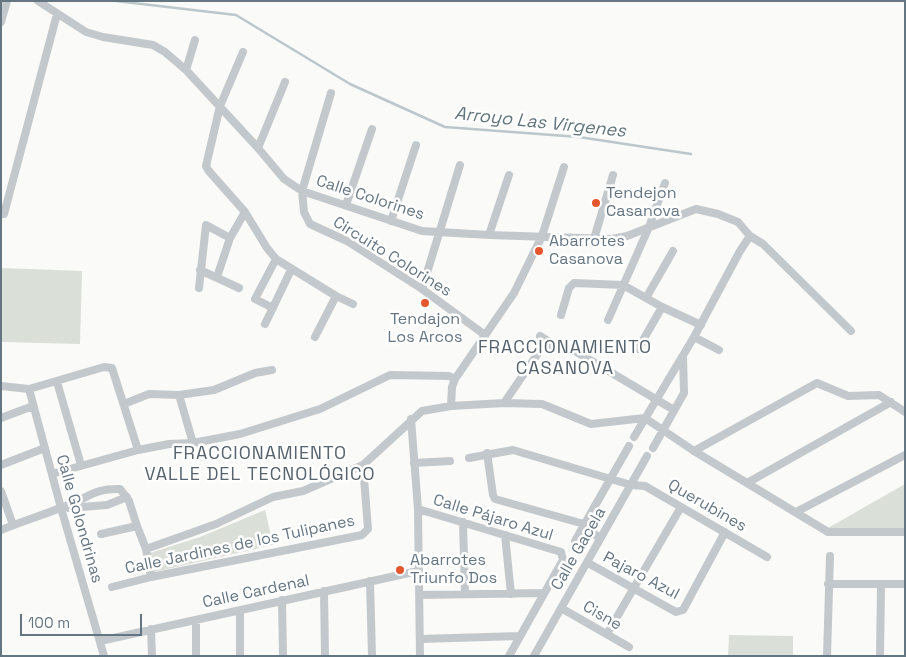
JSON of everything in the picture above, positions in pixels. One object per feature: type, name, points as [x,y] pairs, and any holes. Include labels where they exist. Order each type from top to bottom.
[{"type":"street","points":[[1,22],[7,1]]},
{"type":"street","name":"Calle Colorines","points":[[38,1],[86,32],[103,37],[153,45],[164,52],[186,70],[284,179],[302,191],[422,231],[489,235],[612,239],[627,236],[696,209],[718,214],[738,222],[750,236],[763,244],[852,331]]},
{"type":"street","points":[[3,214],[56,14]]},
{"type":"street","points":[[186,70],[195,40]]},
{"type":"street","points":[[243,52],[220,106],[206,166],[245,212],[276,259],[336,296],[354,304]]},
{"type":"street","points":[[258,148],[285,82]]},
{"type":"street","points":[[302,191],[331,93]]},
{"type":"street","points":[[346,205],[372,129]]},
{"type":"street","points":[[391,221],[416,145]]},
{"type":"street","points":[[422,289],[460,165]]},
{"type":"street","points":[[451,406],[452,387],[455,379],[514,293],[542,236],[564,167]]},
{"type":"street","points":[[594,239],[613,174]]},
{"type":"street","points":[[489,235],[510,175]]},
{"type":"street","points":[[608,320],[665,183]]},
{"type":"street","name":"Circuito Colorines","points":[[302,191],[304,212],[310,224],[347,241],[422,289],[485,335]]},
{"type":"street","points":[[217,278],[230,238],[245,212]]},
{"type":"street","points":[[199,288],[206,224],[230,238]]},
{"type":"street","points":[[634,437],[701,325],[740,251],[750,236]]},
{"type":"street","points":[[646,298],[673,252]]},
{"type":"street","points":[[273,308],[255,299],[276,259]]},
{"type":"street","points":[[200,270],[240,288]]},
{"type":"street","points":[[265,324],[292,270]]},
{"type":"street","points":[[561,314],[569,288],[574,283],[623,285],[662,307],[701,325]]},
{"type":"street","points":[[315,337],[336,296]]},
{"type":"street","points":[[638,349],[662,307]]},
{"type":"street","points":[[540,336],[553,344],[575,351],[674,410]]},
{"type":"street","points":[[694,337],[719,350]]},
{"type":"street","points":[[504,403],[543,346],[553,344]]},
{"type":"street","points":[[653,448],[684,393],[683,356]]},
{"type":"street","points":[[1,386],[29,389],[104,367],[112,368],[138,450]]},
{"type":"street","points":[[124,404],[149,394],[180,395],[214,390],[255,373],[272,370]]},
{"type":"street","points":[[52,474],[138,450],[169,444],[194,443],[240,434],[320,409],[390,375],[449,376],[455,379]]},
{"type":"street","points":[[57,382],[81,465]]},
{"type":"street","points":[[694,451],[817,383],[848,396],[878,394],[905,412]]},
{"type":"street","name":"Calle Golondrinas","points":[[29,389],[104,656]]},
{"type":"street","points":[[180,395],[194,443]]},
{"type":"street","points":[[747,483],[891,402]]},
{"type":"street","points":[[146,549],[216,524],[273,497],[303,491],[363,465],[411,419],[422,411],[451,406],[504,403],[542,404],[591,424],[646,418],[694,451],[828,532],[905,532]]},
{"type":"street","points":[[1,418],[33,406]]},
{"type":"street","points":[[411,419],[418,509],[420,656]]},
{"type":"street","points":[[575,541],[628,446]]},
{"type":"street","points":[[1,465],[45,448]]},
{"type":"street","name":"Querubines","points":[[469,458],[487,453],[513,450],[631,485],[645,486],[768,557]]},
{"type":"street","points":[[487,453],[495,498],[584,524],[600,539]]},
{"type":"street","points":[[796,512],[905,455]]},
{"type":"street","name":"Calle Gacela","points":[[534,656],[648,456]]},
{"type":"street","points":[[414,463],[450,460]]},
{"type":"street","name":"Calle Jardines de los Tulipanes","points":[[112,586],[151,576],[362,535],[368,529],[363,465]]},
{"type":"street","points":[[1,530],[61,508],[106,488],[120,489],[128,497],[146,549],[151,576]]},
{"type":"street","points":[[1,490],[13,525]]},
{"type":"street","points":[[61,508],[107,505],[128,497]]},
{"type":"street","points":[[607,634],[681,507]]},
{"type":"street","name":"Calle Pájaro Azul","points":[[418,509],[561,552]]},
{"type":"street","points":[[464,522],[465,594]]},
{"type":"street","points":[[100,534],[137,526]]},
{"type":"street","name":"Pajaro Azul","points":[[588,563],[676,612],[683,610],[725,532]]},
{"type":"street","points":[[505,535],[511,594]]},
{"type":"street","name":"Calle Gacela","points":[[509,656],[563,560],[561,552]]},
{"type":"street","points":[[827,656],[830,556]]},
{"type":"street","name":"Calle Cardenal","points":[[100,641],[418,571]]},
{"type":"street","points":[[370,581],[372,656]]},
{"type":"street","points":[[828,584],[905,584]]},
{"type":"street","points":[[880,656],[881,584]]},
{"type":"street","points":[[324,591],[325,656]]},
{"type":"street","points":[[419,595],[544,593]]},
{"type":"street","points":[[282,600],[283,656]]},
{"type":"street","name":"Cisne","points":[[561,608],[629,647]]},
{"type":"street","points":[[240,610],[240,656]]},
{"type":"street","points":[[196,620],[196,656]]},
{"type":"street","points":[[151,629],[152,656]]},
{"type":"street","points":[[420,639],[520,636]]},
{"type":"shaded area","points":[[1,268],[82,271],[80,344],[1,342]]},
{"type":"shaded area","points":[[905,484],[905,528],[828,528]]},
{"type":"shaded area","points":[[265,510],[273,545],[154,572],[150,553],[200,537]]},
{"type":"shaded area","points":[[729,635],[793,636],[793,656],[728,656]]},
{"type":"waterway","name":"Arroyo Las Virgenes","points":[[116,1],[236,15],[350,84],[445,127],[579,137],[691,154]]},
{"type":"place","name":"Tendejon Casanova","points":[[596,203]]},
{"type":"place","name":"Abarrotes Casanova","points":[[539,251]]},
{"type":"place","name":"Tendajon Los Arcos","points":[[425,303]]},
{"type":"place","name":"Abarrotes Triunfo Dos","points":[[400,570]]},
{"type":"district","name":"FRACCIONAMIENTO CASANOVA","points":[[565,358]]},
{"type":"district","name":"FRACCIONAMIENTO VALLE DEL TECNOLÓGICO","points":[[260,464]]}]
